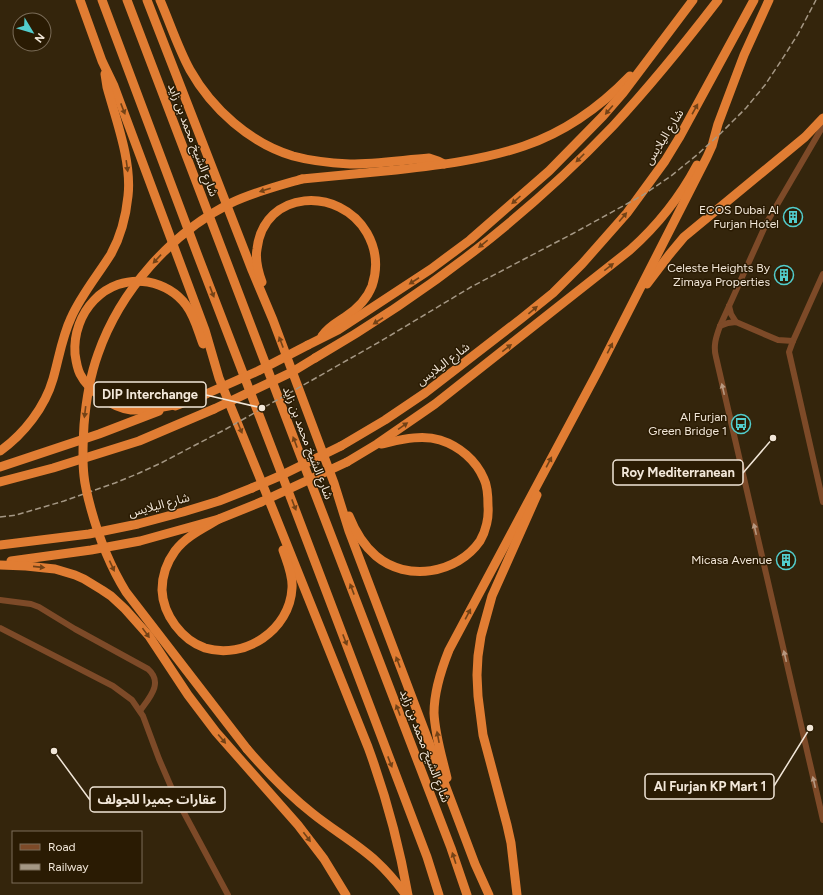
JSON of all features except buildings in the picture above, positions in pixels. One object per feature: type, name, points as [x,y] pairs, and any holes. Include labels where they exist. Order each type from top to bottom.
[{"type":"highway","points":[[80,0],[102,60],[114,86],[205,330],[219,378],[368,747],[381,784],[402,860],[407,895]]},
{"type":"highway","points":[[102,0],[427,857],[439,895]]},
{"type":"highway","name":"شارع الشيخ محمد بن زايد","points":[[127,0],[451,848],[467,895]]},
{"type":"highway","points":[[147,0],[252,270],[273,320],[334,483],[349,531],[475,864],[489,895]]},
{"type":"highway","points":[[160,0],[190,70],[203,89],[214,104],[229,119],[260,141],[292,156],[313,161],[350,164],[429,158],[444,164]]},
{"type":"highway","points":[[0,466],[99,434],[206,394],[258,371],[338,330],[431,270],[508,207],[549,171],[603,116],[623,93],[693,0]]},
{"type":"highway","points":[[0,482],[53,468],[133,443],[214,410],[272,382],[315,358],[370,326],[412,298],[473,252],[528,207],[568,170],[613,126],[655,79],[718,0]]},
{"type":"highway","name":"شارع اليلايس","points":[[0,545],[89,534],[138,524],[219,501],[282,475],[341,446],[385,420],[425,393],[522,318],[553,292],[582,264],[627,213],[665,161],[679,138],[754,0]]},
{"type":"highway","points":[[457,816],[434,714],[438,681],[449,650],[598,371],[707,157],[744,55],[769,0]]},
{"type":"highway","points":[[407,895],[390,874],[376,861],[294,798],[273,778],[247,748],[126,592],[116,575],[99,536],[85,483],[83,447],[85,413],[92,374],[98,354],[115,317],[127,297],[153,263],[181,236],[224,207],[264,190],[302,180],[444,164],[487,156],[525,145],[557,131],[596,106],[622,84],[658,46]]},
{"type":"highway","points":[[0,451],[25,429],[41,406],[52,380],[65,332],[71,318],[85,292],[112,252],[127,209],[129,194],[128,164],[107,87],[102,60]]},
{"type":"highway","points":[[638,293],[649,282],[668,255],[684,237],[805,137],[823,118]]},
{"type":"highway","points":[[0,564],[118,546],[219,519],[261,502],[347,462],[377,444],[456,388],[646,236],[660,221],[684,188],[718,124]]},
{"type":"highway","points":[[273,320],[257,262],[259,237],[264,226],[272,216],[282,208],[294,202],[317,200],[338,206],[358,220],[370,238],[375,255],[374,275],[371,286],[363,302],[355,310],[328,328],[320,339]]},
{"type":"highway","points":[[179,404],[144,410],[130,410],[110,403],[93,391],[86,383],[76,364],[76,334],[80,321],[92,302],[106,290],[124,283],[144,281],[162,286],[175,294],[191,312],[204,346],[214,362]]},
{"type":"highway","points":[[334,483],[358,535],[367,547],[386,563],[398,568],[424,572],[450,566],[462,559],[472,550],[480,540],[486,527],[489,512],[485,480],[478,468],[468,456],[454,446],[439,440],[423,437],[407,438],[377,444]]},
{"type":"highway","points":[[518,895],[511,843],[483,735],[478,696],[478,656],[481,636],[492,596],[535,500],[542,476]]},
{"type":"highway","points":[[219,519],[182,543],[175,551],[168,562],[162,590],[164,603],[168,614],[183,634],[193,642],[204,647],[228,651],[254,644],[265,638],[282,621],[291,599],[291,575],[278,534],[273,510]]},
{"type":"highway","points":[[0,564],[46,568],[75,575],[102,590],[126,609],[148,636],[174,676],[216,732],[303,831],[324,859],[346,895]]},
{"type":"street","points":[[823,126],[767,222],[720,326],[715,342],[716,357],[823,820]]},
{"type":"street","points":[[789,352],[823,274]]},
{"type":"street","points":[[729,306],[731,314],[736,322]]},
{"type":"street","points":[[720,326],[736,322],[778,340],[793,341]]},
{"type":"street","points":[[778,340],[789,352],[823,502]]},
{"type":"street","points":[[0,600],[31,604],[39,607],[75,629],[148,669],[153,674],[155,687],[140,711]]},
{"type":"street","points":[[0,628],[113,686],[127,696],[140,711],[146,721],[159,759],[175,796],[228,895]]},
{"type":"railway","points":[[0,517],[16,515],[64,501],[115,483],[161,463],[226,429],[381,341],[471,287],[643,195],[671,176],[698,154],[746,108],[765,85],[781,61],[798,34],[816,0]]},
{"type":"place","name":"ECOS Dubai Al Furjan Hotel","points":[[793,217]]},
{"type":"place","name":"Celeste Heights By Zimaya Properties","points":[[784,275]]},
{"type":"place","name":"DIP Interchange","points":[[262,408]]},
{"type":"place","name":"Al Furjan Green Bridge 1","points":[[741,424]]},
{"type":"place","name":"Roy Mediterranean","points":[[773,438]]},
{"type":"place","name":"Micasa Avenue","points":[[786,560]]},
{"type":"place","name":"Al Furjan KP Mart 1","points":[[810,728]]},
{"type":"place","name":"عقارات جميرا للجولف","points":[[54,751]]}]
